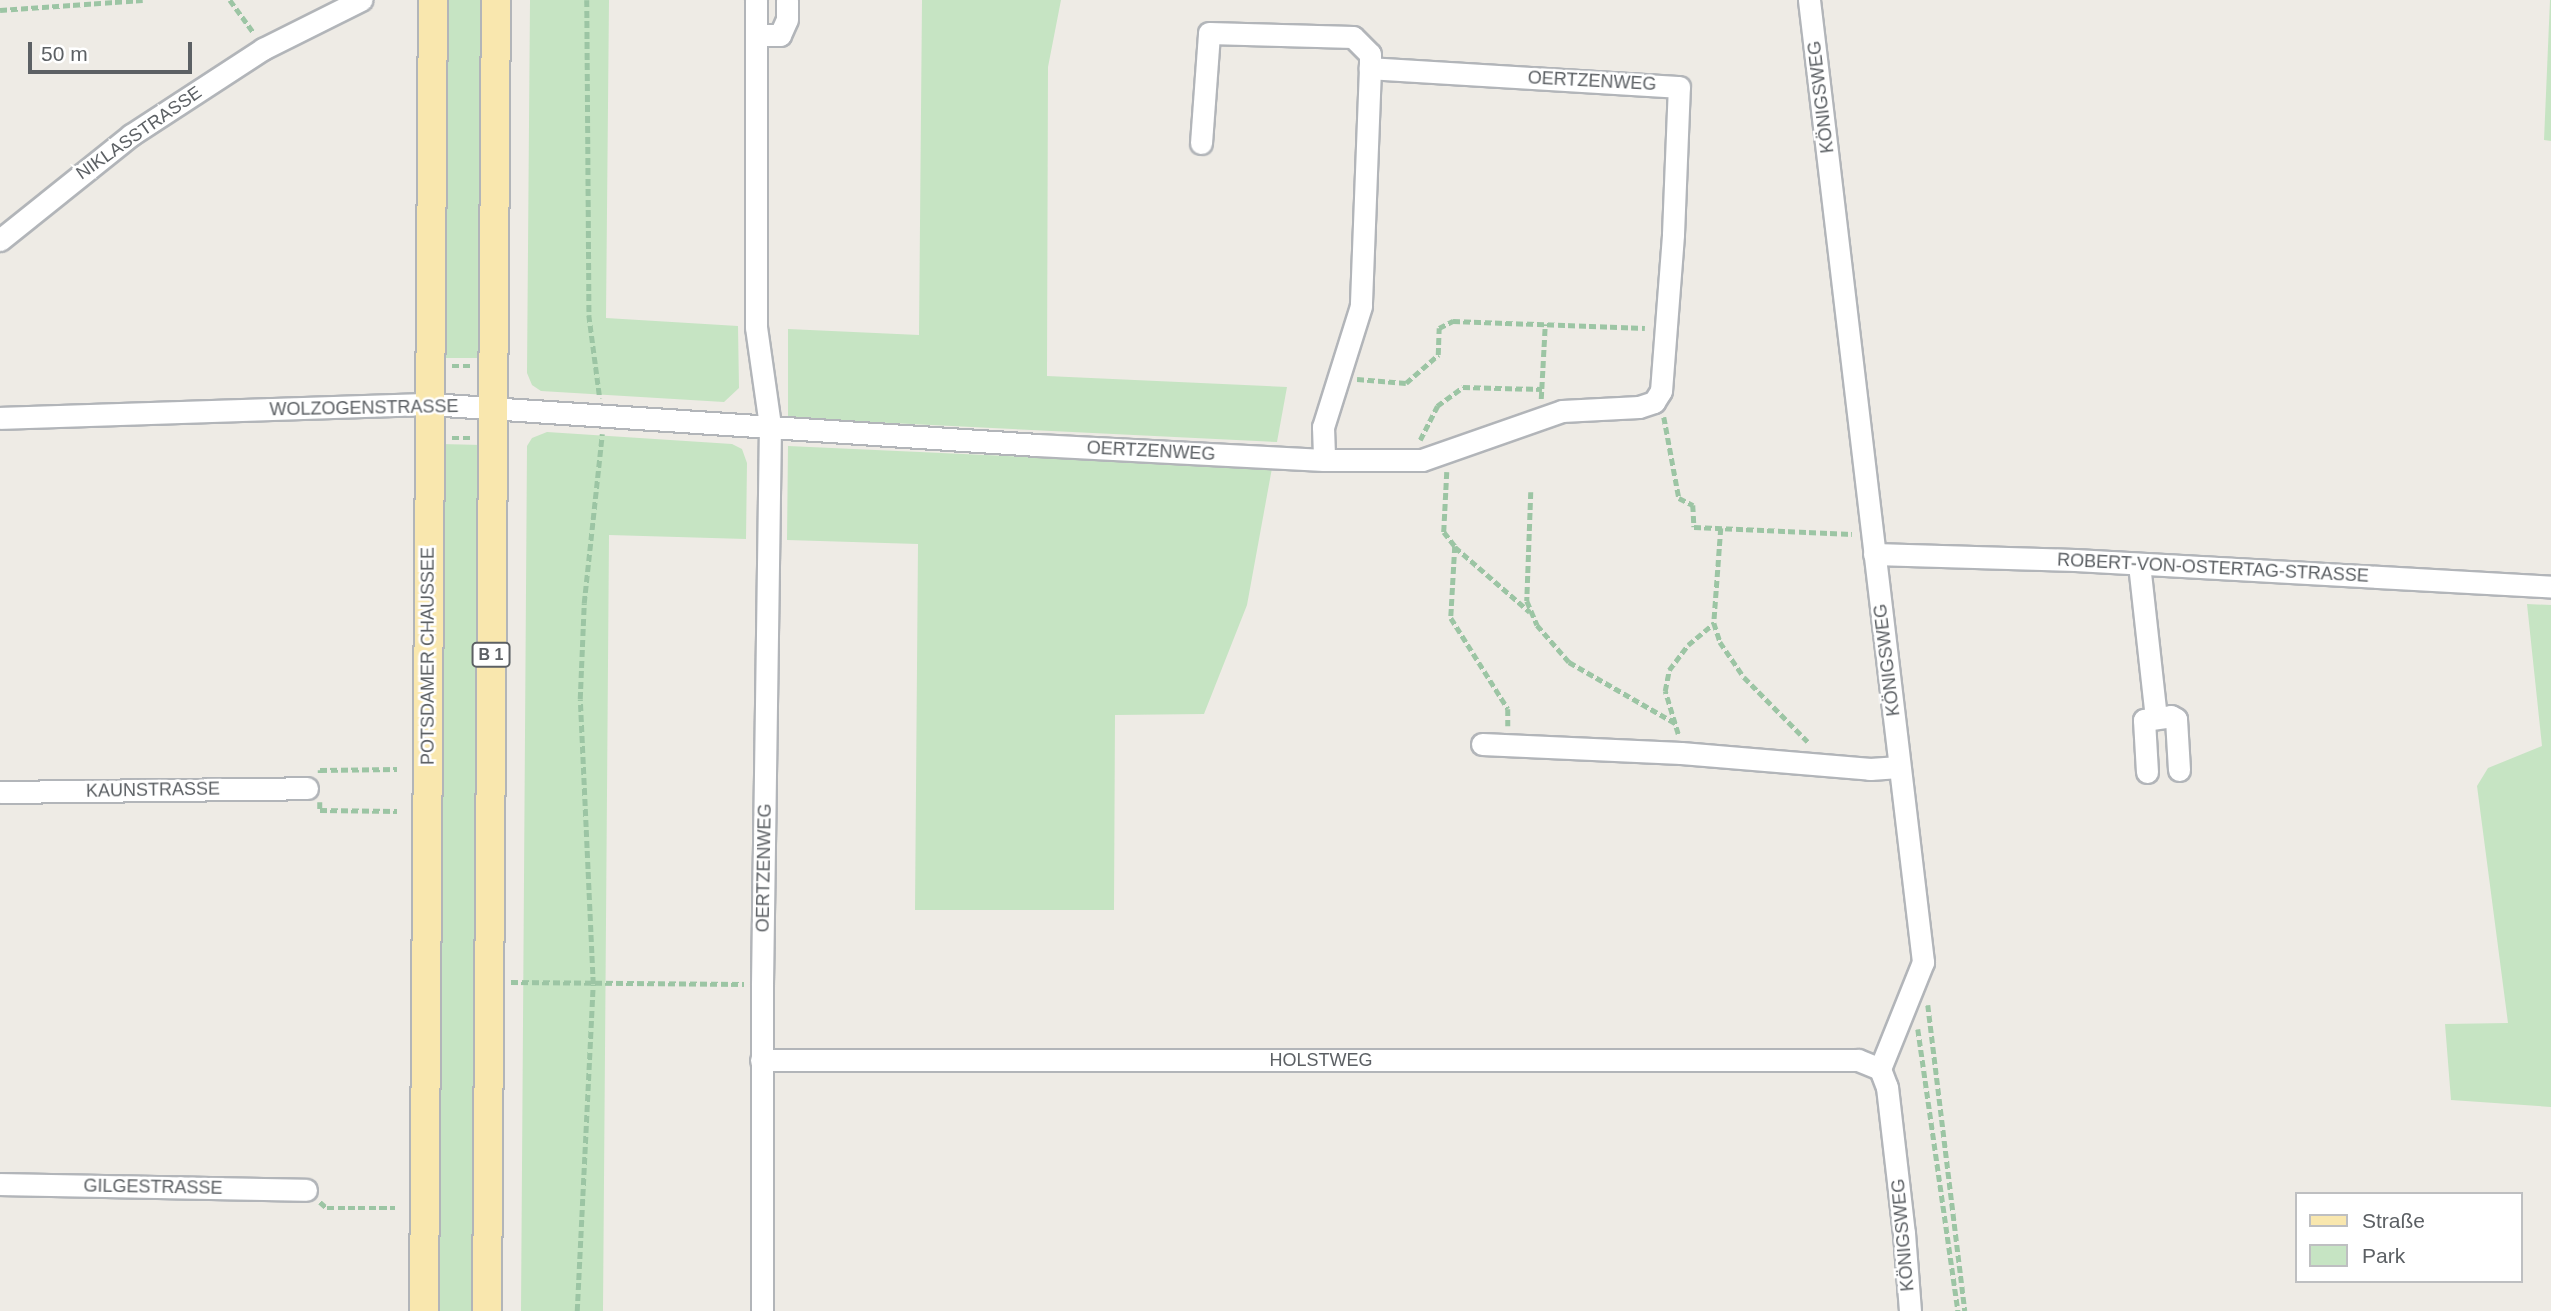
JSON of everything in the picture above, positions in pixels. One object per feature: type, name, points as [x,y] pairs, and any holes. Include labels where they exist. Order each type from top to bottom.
[{"type":"main road","name":"POTSDAMER CHAUSSEE","points":[[424,1311],[433,0]]},
{"type":"main road","name":"B 1","points":[[487,1311],[496,0]]},
{"type":"street","name":"NIKLASSTRASSE","points":[[0,240],[131,135],[263,49],[361,0]]},
{"type":"street","name":"OERTZENWEG","points":[[756,0],[756,327],[770,425],[761,1059],[762,1311]]},
{"type":"street","points":[[756,35],[780,35],[787,19],[787,0]]},
{"type":"street","name":"KÖNIGSWEG","points":[[1809,0],[1923,962],[1880,1069],[1887,1087],[1892,1125],[1910,1311]]},
{"type":"street","points":[[1201,143],[1209,33],[1353,37],[1370,54],[1361,306],[1323,427],[1324,460]]},
{"type":"street","name":"OERTZENWEG","points":[[770,425],[798,430],[1324,460],[1418,460],[1448,453],[1562,411],[1639,407],[1654,402],[1661,391],[1666,329],[1679,86],[1370,68]]},
{"type":"street","name":"WOLZOGENSTRASSE","points":[[0,418],[430,404],[770,425]]},
{"type":"street","name":"ROBERT-VON-OSTERTAG-STRASSE","points":[[1873,545],[2139,564],[2551,587]]},
{"type":"street","points":[[2139,564],[2156,717]]},
{"type":"street","points":[[2147,772],[2143,723],[2146,718],[2171,716],[2176,719],[2179,770]]},
{"type":"street","points":[[1482,744],[1682,752],[1870,769],[1899,767]]},
{"type":"street","name":"KAUNSTRASSE","points":[[0,792],[316,789]]},
{"type":"street","name":"HOLSTWEG","points":[[761,1059],[1858,1060],[1880,1069]]},
{"type":"street","name":"GILGESTRASSE","points":[[0,1184],[306,1190]]},
{"type":"path","points":[[0,10],[144,0]]},
{"type":"path","points":[[230,0],[253,33]]},
{"type":"path","points":[[587,0],[589,315],[600,402]]},
{"type":"path","points":[[1339,377],[1406,383],[1438,355],[1439,328],[1452,321],[1666,329]]},
{"type":"path","points":[[1540,417],[1545,324]]},
{"type":"path","points":[[441,366],[483,367]]},
{"type":"path","points":[[1418,460],[1426,428],[1437,406],[1450,393],[1476,385],[1542,389]]},
{"type":"path","points":[[1654,402],[1664,416],[1679,498],[1693,505],[1694,527],[1873,545]]},
{"type":"path","points":[[577,1311],[593,984],[580,699],[584,603],[602,432]]},
{"type":"path","points":[[441,437],[483,438]]},
{"type":"path","points":[[1448,453],[1444,532],[1455,546],[1533,615]]},
{"type":"path","points":[[1531,492],[1527,600],[1537,625],[1569,662],[1677,724]]},
{"type":"path","points":[[1721,528],[1714,623],[1720,642],[1744,677],[1814,748],[1823,765]]},
{"type":"path","points":[[1455,546],[1451,618],[1508,709],[1508,745]]},
{"type":"path","points":[[1682,752],[1677,724],[1665,691],[1669,670],[1688,645],[1714,623]]},
{"type":"path","points":[[397,769],[320,770],[316,789],[320,810],[397,811]]},
{"type":"path","points":[[489,982],[748,984]]},
{"type":"path","points":[[1928,1001],[1965,1311]]},
{"type":"path","points":[[1917,1022],[1958,1311]]},
{"type":"path","points":[[306,1190],[327,1208],[395,1208]]},
{"type":"green space","points":[[443,0],[485,0],[482,358],[441,358]]},
{"type":"green space","points":[[530,0],[609,0],[606,318],[738,326],[739,388],[724,402],[541,391],[532,385],[527,373]]},
{"type":"green space","points":[[922,0],[1061,0],[1048,67],[1047,376],[1287,387],[1277,442],[788,418],[788,329],[919,335]]},
{"type":"green space","points":[[2551,0],[2551,141],[2544,140]]},
{"type":"green space","points":[[547,432],[732,444],[742,449],[747,463],[746,539],[609,535],[603,1311],[521,1311],[527,446],[532,438]]},
{"type":"green space","points":[[441,444],[482,445],[476,1311],[436,1311]]},
{"type":"green space","points":[[788,446],[1272,468],[1247,605],[1204,714],[1115,715],[1114,910],[915,910],[918,544],[787,540]]},
{"type":"green space","points":[[2527,604],[2551,605],[2551,1107],[2451,1100],[2445,1024],[2508,1023],[2477,786],[2488,768],[2542,746]]}]
